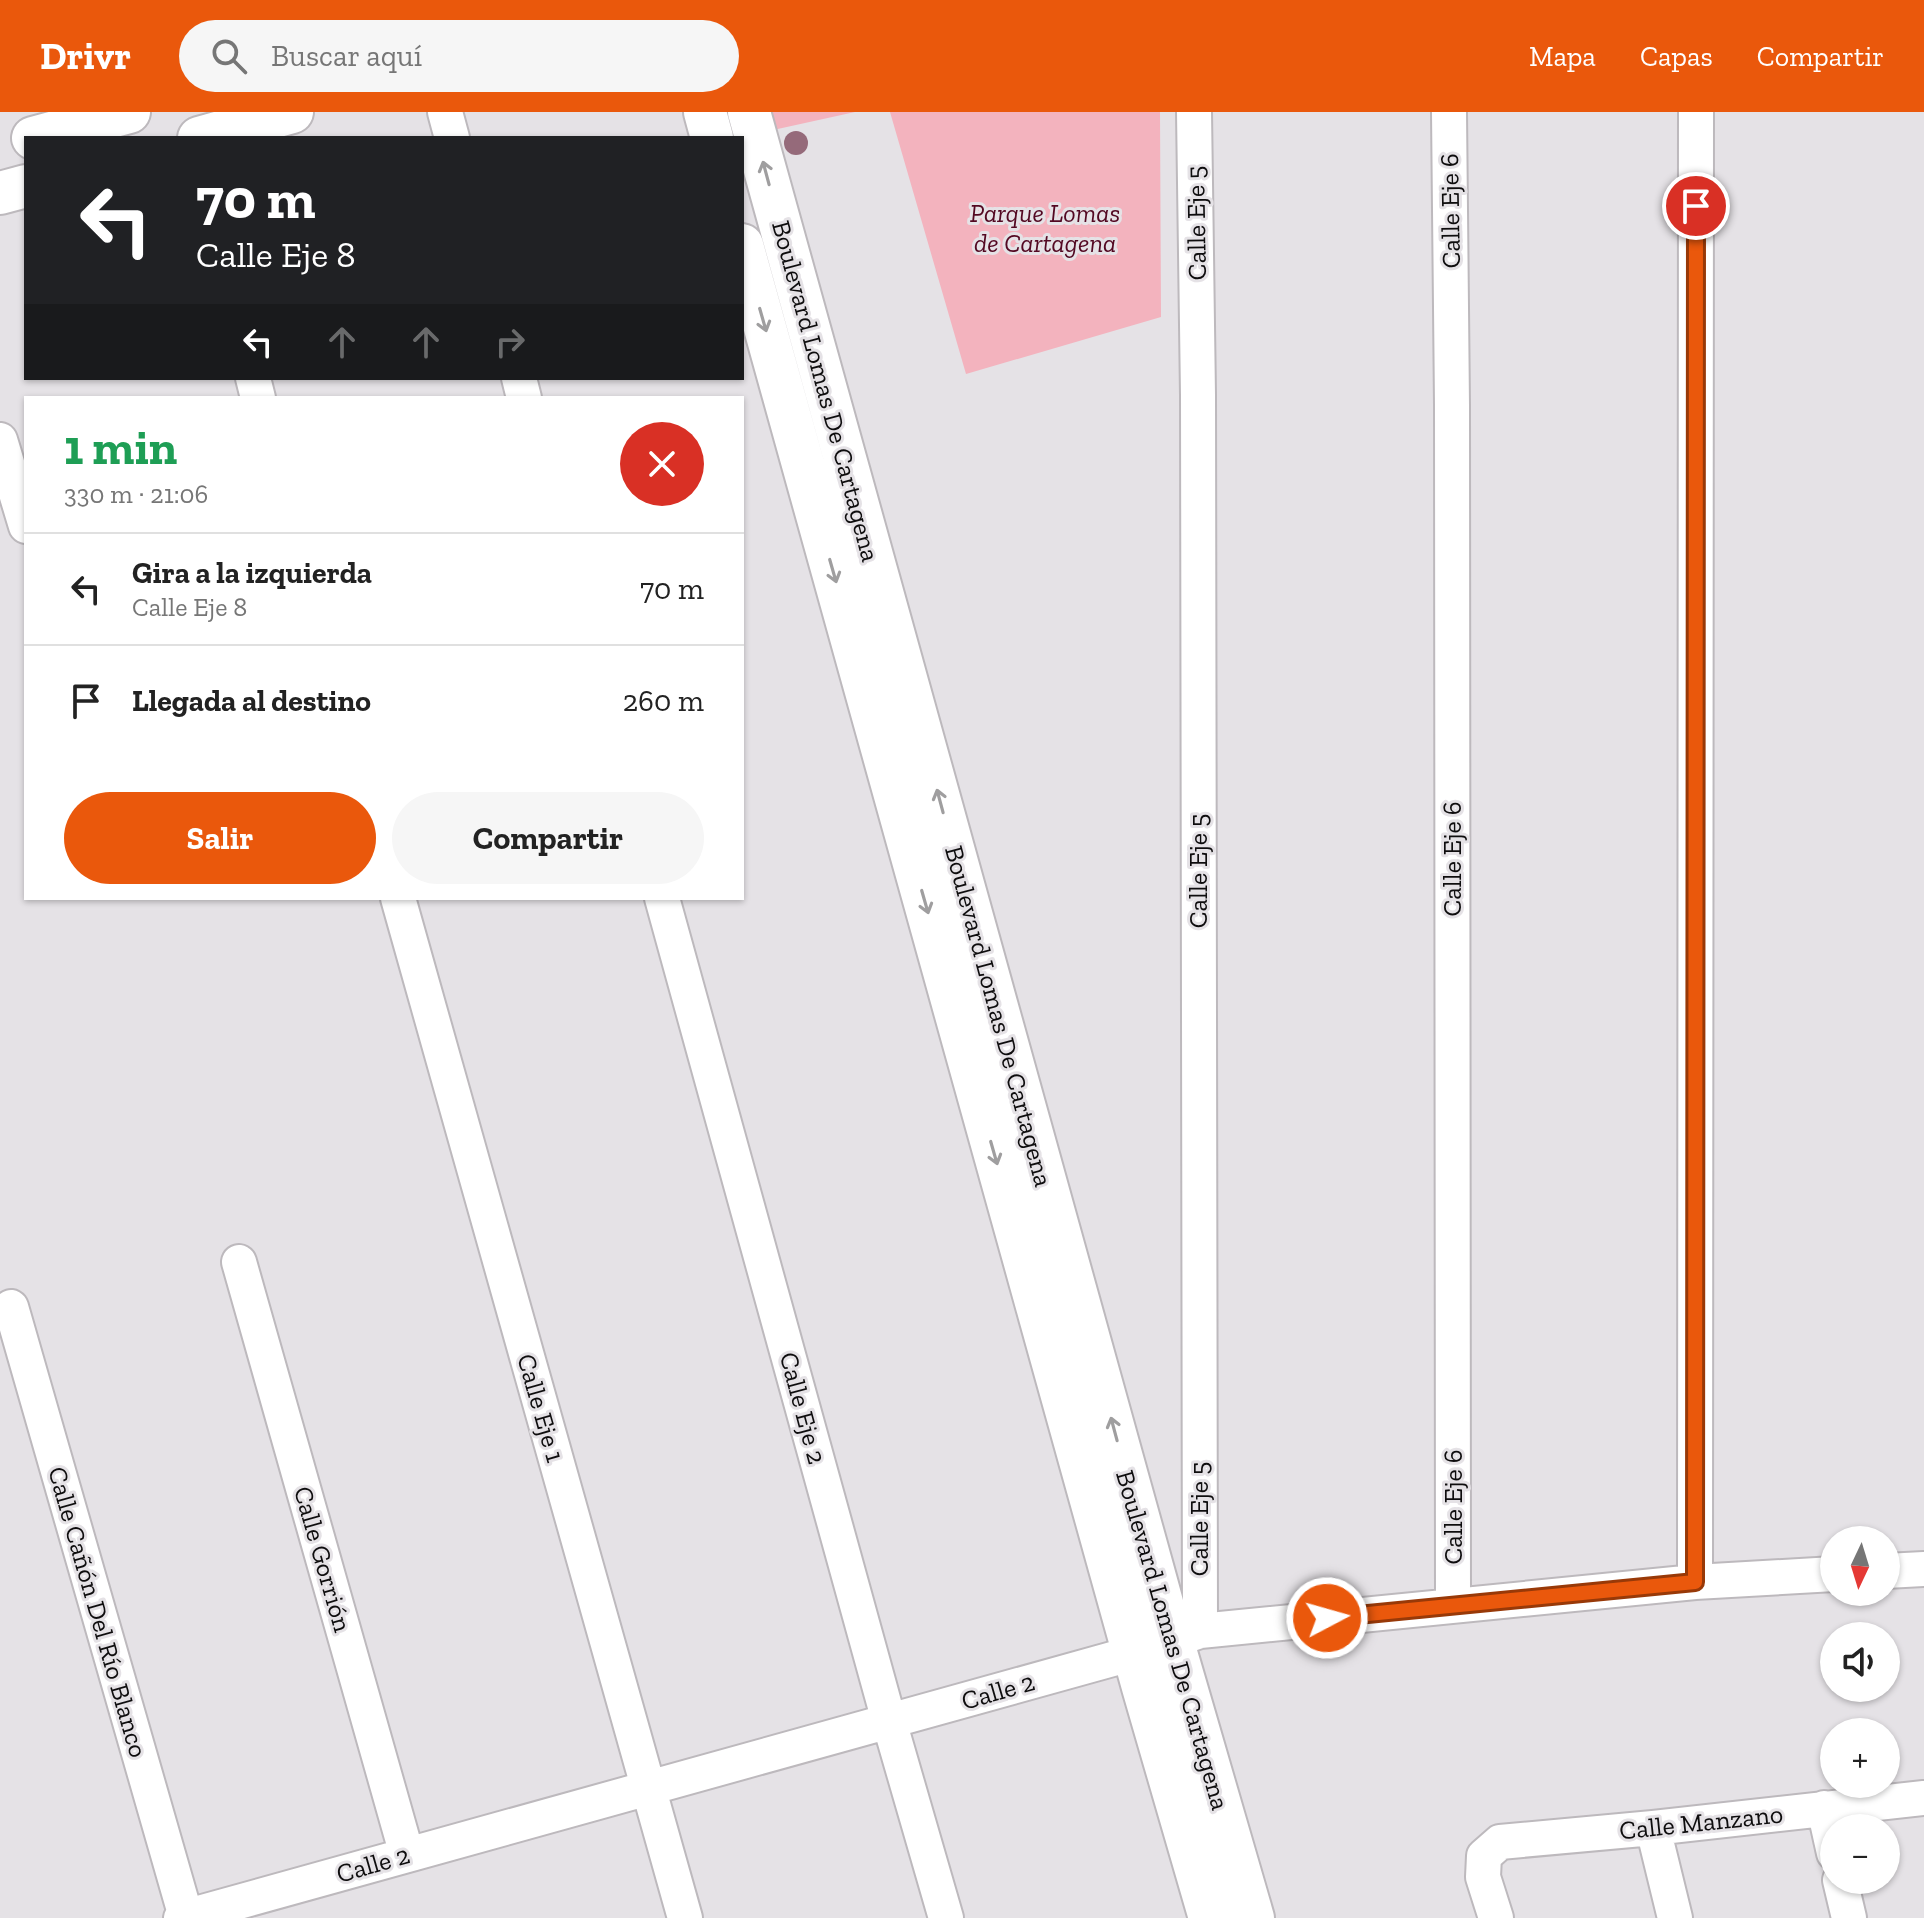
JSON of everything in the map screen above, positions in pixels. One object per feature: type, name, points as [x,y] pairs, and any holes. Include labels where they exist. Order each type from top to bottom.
[{"type":"street","points":[[40,136],[129,112]]},
{"type":"street","points":[[206,136],[292,112]]},
{"type":"street","points":[[445,112],[451,136]]},
{"type":"street","points":[[705,112],[711,136]]},
{"type":"street","name":"Boulevard Lomas De Cartagena","points":[[749,112],[1168,1641],[1210,1918]]},
{"type":"street","name":"Calle Eje 5","points":[[1168,1641],[1198,395],[1194,112]]},
{"type":"street","name":"Calle Eje 6","points":[[1449,112],[1453,1605]]},
{"type":"street","points":[[1695,1582],[1696,112]]},
{"type":"street","points":[[0,147],[24,141]]},
{"type":"street","points":[[0,193],[24,187]]},
{"type":"street","name":"Boulevard Lomas De Cartagena","points":[[744,252],[1253,1918]]},
{"type":"street","points":[[0,440],[24,519]]},
{"type":"street","name":"Calle Eje 1","points":[[399,900],[685,1918]]},
{"type":"street","name":"Calle Eje 2","points":[[663,900],[946,1918]]},
{"type":"street","name":"Calle Gorrión","points":[[239,1262],[407,1855]]},
{"type":"street","name":"Calle Cañón Del Río Blanco","points":[[11,1307],[184,1917]]},
{"type":"street","points":[[1900,1570],[1924,1569]]},
{"type":"street","name":"Calle 2","points":[[184,1917],[1168,1641],[1453,1605],[1695,1582],[1820,1575]]},
{"type":"street","name":"Calle Manzano","points":[[1496,1918],[1483,1877],[1484,1856],[1500,1842],[1924,1798]]},
{"type":"street","points":[[1824,1808],[1825,1814]]},
{"type":"street","points":[[1653,1828],[1675,1918]]},
{"type":"street","points":[[1843,1894],[1849,1918]]},
{"type":"green space","points":[[758,112],[855,112],[764,132]]},
{"type":"green space","name":"Parque Lomas de Cartagena","points":[[890,112],[1160,112],[1161,317],[966,374]]},
{"type":"route","points":[[1327,1618],[1695,1582],[1696,206]]}]
